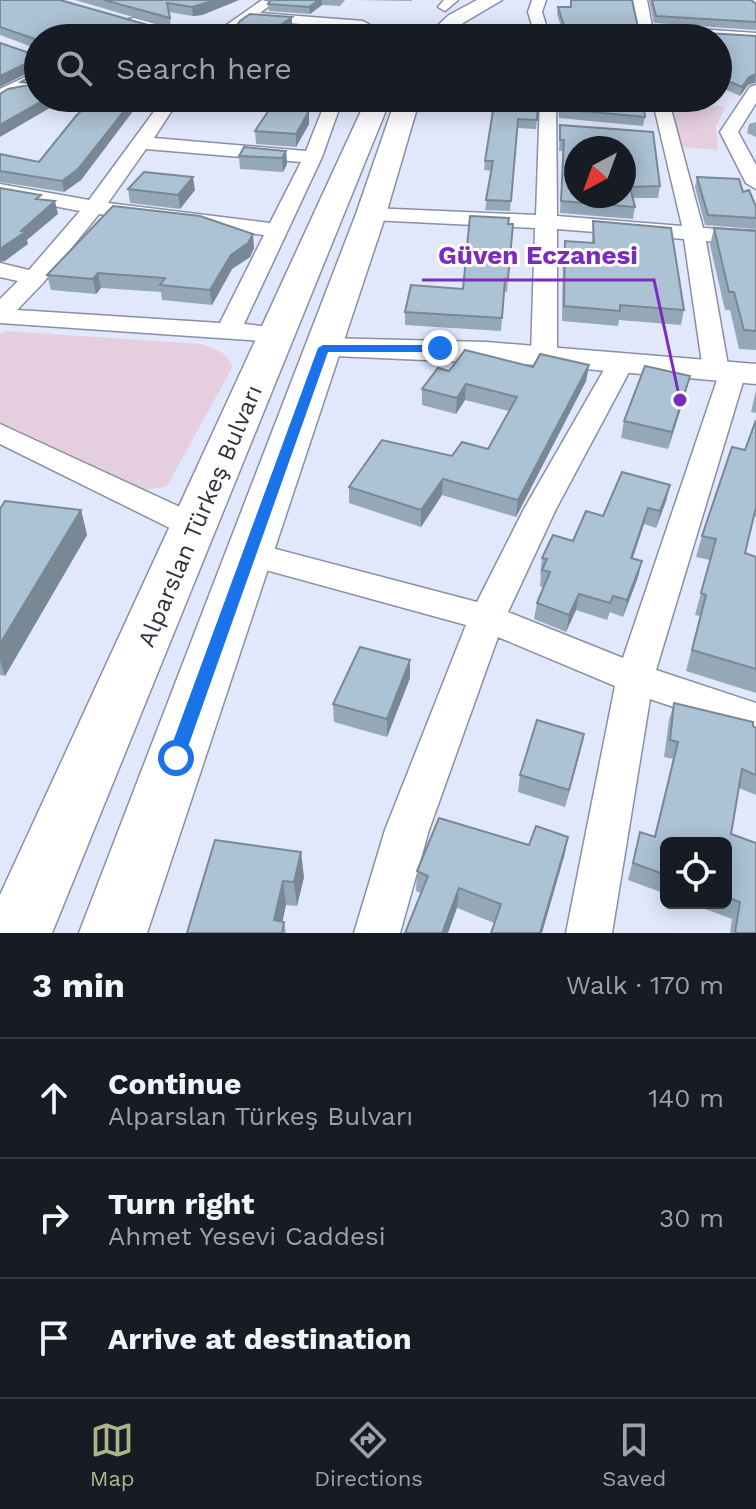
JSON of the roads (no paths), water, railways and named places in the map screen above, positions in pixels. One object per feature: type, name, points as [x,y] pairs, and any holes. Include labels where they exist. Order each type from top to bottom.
[{"type":"main road","points":[[450,24],[492,0]]},
{"type":"main road","points":[[420,24],[452,2]]},
{"type":"main road","name":"Alparslan Türkeş Bulvarı","points":[[18,933],[373,112]]},
{"type":"main road","points":[[113,933],[371,214],[404,112]]},
{"type":"street","points":[[248,0],[269,1]]},
{"type":"street","points":[[539,0],[535,12],[539,24]]},
{"type":"street","points":[[640,0],[644,24]]},
{"type":"street","points":[[237,24],[269,1]]},
{"type":"street","points":[[250,16],[350,24]]},
{"type":"street","points":[[125,20],[139,24]]},
{"type":"street","points":[[732,36],[756,37]]},
{"type":"street","points":[[0,96],[24,83]]},
{"type":"street","points":[[756,91],[729,132],[748,156],[756,183]]},
{"type":"street","points":[[0,315],[93,207],[163,112]]},
{"type":"street","points":[[229,329],[313,157],[330,112]]},
{"type":"street","points":[[544,354],[546,222],[555,127],[551,112]]},
{"type":"street","points":[[589,933],[635,678],[735,372],[662,135],[661,112]]},
{"type":"street","points":[[142,143],[313,157]]},
{"type":"street","points":[[0,190],[93,207],[279,230]]},
{"type":"street","points":[[371,214],[546,222],[756,238]]},
{"type":"street","points":[[0,270],[35,278]]},
{"type":"street","points":[[0,315],[279,334]]},
{"type":"street","points":[[323,348],[414,347],[544,354],[735,372]]},
{"type":"street","points":[[377,933],[407,830],[487,618],[540,509],[622,361]]},
{"type":"street","points":[[0,433],[195,527]]},
{"type":"street","points":[[249,554],[487,618],[635,678],[756,719]]},
{"type":"place","name":"Güven Eczanesi","points":[[680,400]]}]
